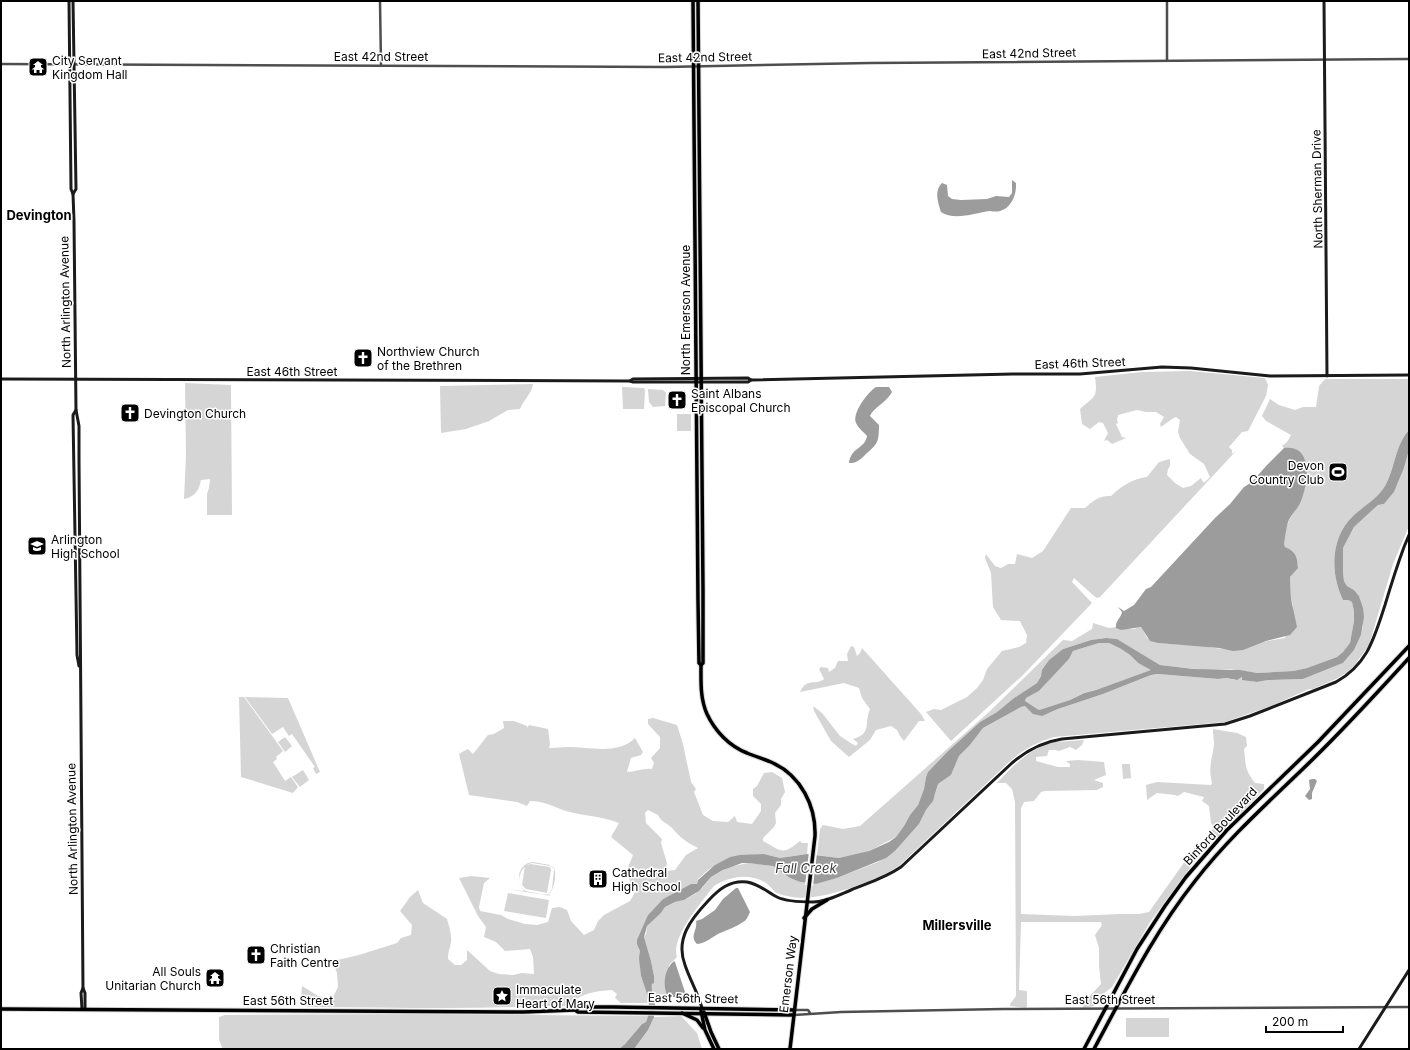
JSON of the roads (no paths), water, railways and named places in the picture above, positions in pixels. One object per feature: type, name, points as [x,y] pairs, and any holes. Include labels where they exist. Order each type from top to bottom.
[{"type":"main road","name":"North Arlington Avenue","points":[[68,1],[71,189],[73,194],[76,410],[73,415],[77,655],[80,670],[83,988],[85,993],[83,1009]]},
{"type":"main road","name":"North Arlington Avenue","points":[[73,1],[76,189],[73,194]]},
{"type":"main road","name":"North Emerson Avenue","points":[[694,1],[698,601],[699,663],[701,665],[702,692],[704,705],[719,732],[730,743],[741,750],[767,760],[782,768],[794,778],[809,800],[813,813],[815,833],[806,902]]},
{"type":"main road","name":"North Emerson Avenue","points":[[698,1],[703,591],[703,663],[701,665]]},
{"type":"main road","name":"North Sherman Drive","points":[[1324,1],[1327,376]]},
{"type":"main road","name":"East 46th Street","points":[[1,379],[630,381],[633,379],[748,382],[751,380],[1005,374],[1080,374],[1162,368],[1184,368],[1270,376],[1409,375]]},
{"type":"main road","points":[[804,918],[812,909],[827,900],[882,878],[901,867],[1022,754],[1036,746],[1062,739],[1209,726],[1231,722],[1321,688],[1345,677],[1360,664],[1371,646],[1409,535]]},
{"type":"main road","name":"Binford Boulevard","points":[[1084,1049],[1121,976],[1145,936],[1189,873],[1236,822],[1358,702],[1409,646]]},
{"type":"main road","name":"Binford Boulevard","points":[[1094,1049],[1151,942],[1198,877],[1242,828],[1355,717],[1409,658]]},
{"type":"main road","points":[[1358,702],[1356,708],[1360,711]]},
{"type":"main road","points":[[1353,707],[1356,712],[1355,717]]},
{"type":"main road","points":[[705,1030],[702,1008],[684,962],[682,950],[683,940],[690,920],[712,896],[726,885],[746,882],[757,885],[780,898],[806,902],[827,900]]},
{"type":"main road","name":"Emerson Way","points":[[790,1049],[806,902]]},
{"type":"main road","points":[[1359,1049],[1409,970]]},
{"type":"main road","name":"East 56th Street","points":[[575,1010],[580,1007],[794,1010]]},
{"type":"main road","name":"East 56th Street","points":[[1,1009],[516,1012],[575,1010],[578,1012],[682,1012],[793,1015]]},
{"type":"main road","points":[[682,1012],[697,1020],[705,1030],[714,1049]]},
{"type":"main road","points":[[702,1013],[719,1049]]},
{"type":"street","points":[[380,1],[381,65]]},
{"type":"street","points":[[1167,1],[1167,60]]},
{"type":"street","name":"East 42nd Street","points":[[1,64],[699,67],[878,63],[1409,59]]},
{"type":"street","name":"East 56th Street","points":[[793,1015],[810,1013],[1105,1009],[1409,1007]]},
{"type":"street","name":"East 56th Street","points":[[794,1010],[808,1010],[810,1013]]},
{"type":"water","points":[[1012,180],[1016,183],[1013,200],[1006,208],[1002,210],[958,216],[946,215],[941,212],[937,193],[942,183],[947,185],[948,196],[952,199],[987,199],[996,196],[1009,197],[1012,193]]},
{"type":"water","points":[[876,387],[889,387],[892,392],[890,396],[874,410],[870,416],[879,425],[876,444],[860,460],[849,463],[852,454],[864,443],[867,436],[856,423],[856,414],[865,398]]},
{"type":"water","name":"Fall Creek","points":[[1409,430],[1409,450],[1404,468],[1394,492],[1384,504],[1378,505],[1354,527],[1343,548],[1344,581],[1347,586],[1354,590],[1359,596],[1364,617],[1361,635],[1354,650],[1343,663],[1303,679],[1268,680],[1257,682],[1242,680],[1242,677],[1237,680],[1158,674],[1151,675],[1042,716],[1033,714],[1025,706],[1021,707],[983,728],[959,756],[951,775],[938,784],[933,801],[926,810],[919,824],[895,851],[886,858],[837,878],[816,884],[800,882],[790,878],[773,866],[742,863],[723,870],[711,877],[699,891],[684,900],[675,902],[665,907],[661,913],[647,926],[644,937],[654,976],[652,991],[655,1004],[654,1017],[648,1030],[634,1049],[619,1049],[642,1024],[646,1022],[648,1016],[649,1005],[641,976],[639,958],[640,951],[637,940],[648,915],[663,899],[691,884],[697,884],[698,880],[715,865],[730,857],[764,854],[780,858],[807,854],[839,858],[869,851],[889,842],[896,837],[918,805],[928,772],[947,752],[980,722],[997,712],[1014,698],[1037,683],[1041,676],[1042,670],[1049,660],[1063,649],[1091,640],[1106,638],[1117,639],[1160,665],[1194,669],[1240,670],[1257,673],[1293,671],[1307,668],[1337,657],[1350,643],[1354,621],[1352,602],[1343,600],[1334,567],[1340,534],[1354,515],[1371,502],[1385,486],[1404,436]],"holes":[[[1099,643],[1109,643],[1121,649],[1138,663],[1151,670],[1039,710],[1025,701],[1026,698],[1039,691],[1069,659],[1073,651]]]},
{"type":"water","points":[[1284,448],[1294,448],[1300,452],[1304,459],[1307,476],[1304,494],[1300,504],[1288,522],[1284,544],[1285,547],[1292,551],[1295,555],[1298,568],[1290,577],[1291,599],[1297,627],[1290,635],[1266,641],[1243,650],[1233,651],[1219,648],[1158,643],[1150,641],[1141,627],[1121,630],[1116,628],[1116,623],[1122,612],[1118,607],[1124,611],[1134,605],[1146,589],[1151,587],[1215,518],[1230,504],[1244,487],[1252,482]]},
{"type":"water","points":[[1312,779],[1317,781],[1312,793],[1312,799],[1309,800],[1305,796],[1310,789],[1309,780]]},
{"type":"water","points":[[738,888],[750,912],[746,919],[706,941],[697,944],[694,938],[696,921],[702,919],[715,910],[723,899]]},
{"type":"water","points":[[674,961],[685,992],[684,995],[680,997],[668,997],[665,988],[665,978],[668,968]]},
{"type":"place","name":"City Servant Kingdom Hall","points":[[38,67]]},
{"type":"place","name":"Northview Church of the Brethren","points":[[363,358]]},
{"type":"place","name":"Saint Albans Episcopal Church","points":[[677,400]]},
{"type":"place","name":"Devington Church","points":[[130,413]]},
{"type":"place","name":"Devon Country Club","points":[[1338,472]]},
{"type":"place","name":"Arlington High School","points":[[37,546]]},
{"type":"place","name":"Cathedral High School","points":[[598,879]]},
{"type":"place","name":"Christian Faith Centre","points":[[256,955]]},
{"type":"place","name":"All Souls Unitarian Church","points":[[215,978]]},
{"type":"place","name":"Immaculate Heart of Mary","points":[[502,996]]},
{"type":"district","name":"Devington","points":[[39,215]]},
{"type":"district","name":"Millersville","points":[[957,925]]}]
